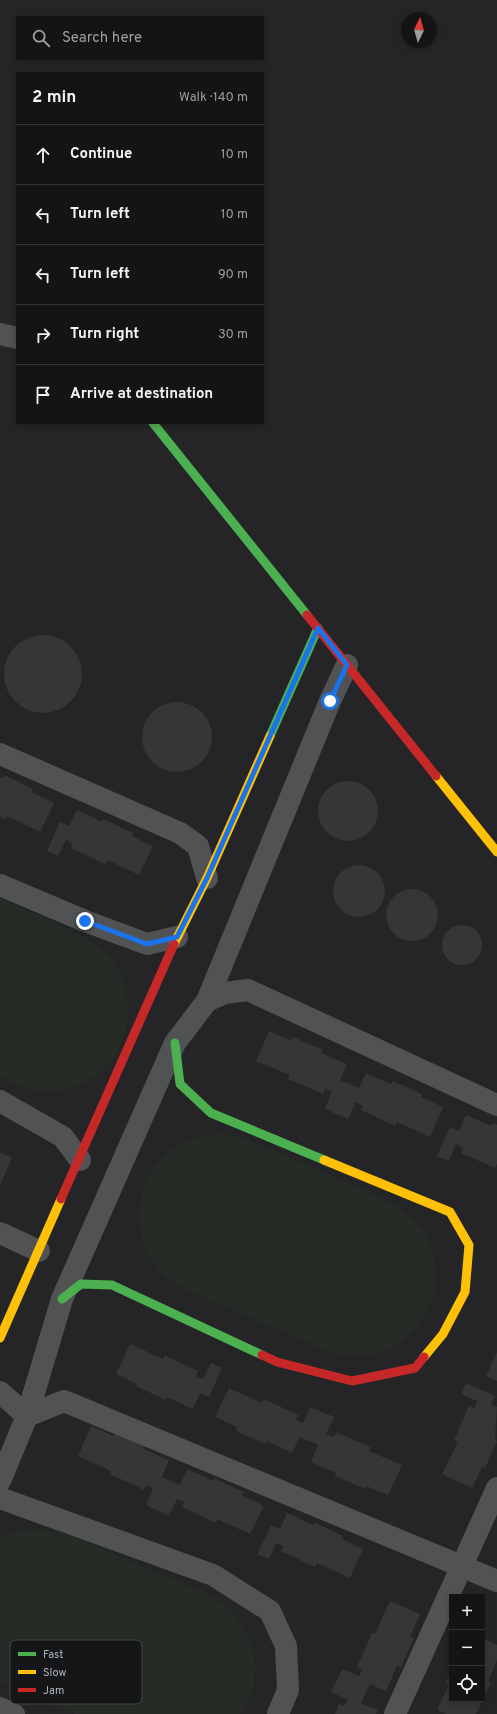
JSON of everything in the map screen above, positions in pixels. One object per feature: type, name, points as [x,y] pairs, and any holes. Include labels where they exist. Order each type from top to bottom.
[{"type":"street","points":[[0,334],[16,338]]},
{"type":"street","points":[[154,424],[497,852]]},
{"type":"street","points":[[1,1333],[80,1160],[177,937],[207,878],[318,628]]},
{"type":"street","points":[[0,1481],[28,1416],[62,1299],[176,1043],[207,1001],[330,701],[347,665]]},
{"type":"street","points":[[0,754],[180,834],[198,846],[207,878]]},
{"type":"street","points":[[0,885],[85,921],[147,944],[177,937]]},
{"type":"street","points":[[207,1001],[225,993],[248,990],[497,1105]]},
{"type":"street","points":[[62,1299],[81,1284],[112,1285],[277,1362],[352,1380],[415,1368],[443,1334],[465,1292],[469,1245],[450,1212],[211,1113],[180,1084],[176,1043]]},
{"type":"street","points":[[0,1101],[63,1137],[80,1160]]},
{"type":"street","points":[[0,1233],[39,1251]]},
{"type":"street","points":[[0,1392],[28,1416]]},
{"type":"street","points":[[28,1416],[64,1401],[497,1581]]},
{"type":"street","points":[[395,1714],[497,1488]]},
{"type":"street","points":[[0,1498],[213,1575],[270,1612],[286,1646],[288,1690],[278,1714]]},
{"type":"street","points":[[0,1708],[14,1714]]},
{"type":"shaded area","points":[[0,0],[497,0],[497,1714],[0,1714]]},
{"type":"shaded area","points":[[0,899],[57,923],[86,938],[107,954],[121,975],[127,998],[127,1021],[121,1043],[109,1063],[93,1078],[71,1088],[46,1091],[22,1086],[0,1077]]},
{"type":"shaded area","points":[[214,1134],[232,1135],[250,1140],[384,1199],[405,1212],[422,1228],[430,1242],[435,1260],[436,1278],[433,1295],[426,1312],[417,1326],[404,1339],[389,1348],[372,1354],[359,1356],[333,1352],[186,1290],[170,1280],[160,1271],[147,1252],[141,1235],[139,1218],[140,1201],[145,1185],[153,1170],[164,1156],[179,1145],[192,1139]]},
{"type":"shaded area","points":[[32,1529],[50,1530],[67,1534],[203,1592],[228,1607],[240,1621],[247,1633],[255,1660],[253,1688],[248,1702],[241,1714],[75,1714],[52,1704],[142,1704],[142,1640],[10,1640],[10,1685],[0,1681],[0,1539],[14,1532]]},
{"type":"building","points":[[43,635],[58,638],[71,646],[79,659],[82,674],[79,689],[71,702],[58,710],[43,713],[28,710],[15,702],[7,689],[4,674],[7,659],[15,646],[28,638]]},
{"type":"building","points":[[170,702],[184,702],[197,708],[206,717],[210,723],[212,737],[210,751],[202,762],[191,770],[184,772],[170,772],[163,770],[152,762],[144,751],[142,744],[142,730],[144,723],[152,712],[163,704]]},
{"type":"building","points":[[4,775],[33,789],[32,792],[54,803],[40,832],[7,816],[5,820],[0,817],[0,777],[3,778]]},
{"type":"building","points":[[348,781],[364,786],[369,790],[373,795],[378,811],[373,827],[369,832],[364,836],[348,841],[332,836],[327,832],[323,827],[318,811],[323,795],[327,790],[332,786]]},
{"type":"building","points":[[77,810],[102,822],[103,819],[133,833],[132,836],[153,846],[139,875],[107,860],[105,864],[71,848],[73,844],[66,840],[58,856],[47,851],[60,822],[69,826]]},
{"type":"building","points":[[359,865],[373,869],[381,877],[385,891],[381,905],[373,913],[359,917],[345,913],[337,905],[333,891],[337,877],[345,869]]},
{"type":"building","points":[[412,889],[426,893],[434,901],[438,915],[434,929],[426,937],[412,941],[398,937],[390,929],[386,915],[390,901],[398,893]]},
{"type":"building","points":[[466,925],[473,928],[479,934],[482,945],[481,953],[473,962],[466,965],[458,965],[451,962],[443,953],[442,941],[445,934],[454,926]]},
{"type":"building","points":[[269,1031],[291,1041],[293,1037],[323,1050],[321,1053],[347,1064],[340,1080],[359,1088],[366,1073],[391,1084],[393,1081],[422,1094],[421,1097],[443,1107],[430,1137],[397,1122],[395,1126],[361,1110],[363,1106],[356,1102],[348,1119],[325,1109],[332,1091],[325,1089],[323,1094],[288,1079],[290,1075],[256,1061]]},
{"type":"building","points":[[466,1115],[492,1126],[493,1123],[497,1125],[497,1164],[495,1168],[461,1153],[463,1148],[456,1144],[449,1161],[437,1156],[450,1127],[459,1131]]},
{"type":"building","points":[[0,1152],[12,1158],[0,1185]]},
{"type":"building","points":[[130,1344],[163,1359],[164,1355],[198,1371],[196,1376],[203,1379],[211,1363],[222,1368],[209,1397],[200,1393],[193,1409],[167,1397],[166,1400],[136,1386],[137,1384],[116,1374]]},
{"type":"building","points":[[497,1352],[497,1381],[486,1376]]},
{"type":"building","points":[[466,1383],[495,1396],[491,1405],[497,1407],[495,1438],[497,1442],[485,1468],[482,1467],[472,1488],[442,1474],[458,1442],[454,1440],[469,1406],[474,1409],[477,1401],[461,1394]]},
{"type":"building","points":[[229,1388],[262,1403],[264,1399],[298,1415],[296,1420],[303,1423],[310,1407],[334,1417],[326,1434],[334,1437],[336,1432],[370,1447],[369,1451],[402,1465],[388,1495],[366,1486],[365,1489],[335,1476],[336,1473],[311,1462],[318,1445],[300,1437],[292,1453],[267,1441],[265,1444],[236,1431],[237,1427],[215,1417]]},
{"type":"building","points":[[91,1426],[114,1436],[115,1433],[145,1446],[143,1449],[169,1460],[162,1477],[180,1485],[187,1469],[213,1481],[214,1478],[244,1492],[242,1495],[264,1506],[250,1534],[217,1519],[216,1523],[182,1507],[184,1502],[177,1499],[169,1516],[146,1505],[153,1488],[146,1485],[144,1490],[110,1474],[111,1471],[78,1456]]},
{"type":"building","points":[[287,1513],[313,1525],[314,1522],[343,1536],[342,1539],[363,1549],[350,1578],[317,1563],[315,1567],[281,1551],[284,1546],[276,1543],[269,1559],[257,1554],[271,1525],[280,1529]]},
{"type":"building","points":[[390,1601],[420,1614],[410,1636],[414,1638],[401,1667],[397,1666],[386,1691],[370,1684],[361,1703],[378,1710],[376,1714],[335,1714],[339,1704],[344,1706],[348,1700],[331,1692],[342,1669],[359,1676],[362,1669],[357,1667],[372,1633],[375,1634]]},
{"type":"building","points":[[485,1639],[497,1645],[497,1660],[488,1681],[491,1682],[485,1695]]},
{"type":"building","points":[[449,1676],[449,1685],[446,1683]]},
{"type":"building","points":[[449,1685],[449,1702],[482,1702],[476,1714],[446,1714],[437,1710]]},
{"type":"traffic: fast","points":[[154,424],[307,615]]},
{"type":"traffic: fast","points":[[270,736],[318,628]]},
{"type":"traffic: fast","points":[[175,1043],[180,1084],[211,1113],[324,1160]]},
{"type":"traffic: fast","points":[[62,1299],[81,1284],[112,1285],[262,1355]]},
{"type":"traffic: slow","points":[[174,944],[207,878],[270,736]]},
{"type":"traffic: slow","points":[[436,776],[497,852]]},
{"type":"traffic: slow","points":[[324,1160],[450,1212],[469,1245],[465,1292],[443,1334],[424,1357]]},
{"type":"traffic: slow","points":[[0,1338],[61,1199]]},
{"type":"traffic: jam","points":[[307,615],[436,776]]},
{"type":"traffic: jam","points":[[61,1199],[174,944]]},
{"type":"traffic: jam","points":[[262,1355],[277,1362],[352,1381],[415,1368],[424,1357]]},
{"type":"route","points":[[85,921],[147,944],[177,937],[207,878],[318,628],[347,665],[330,701]]}]
